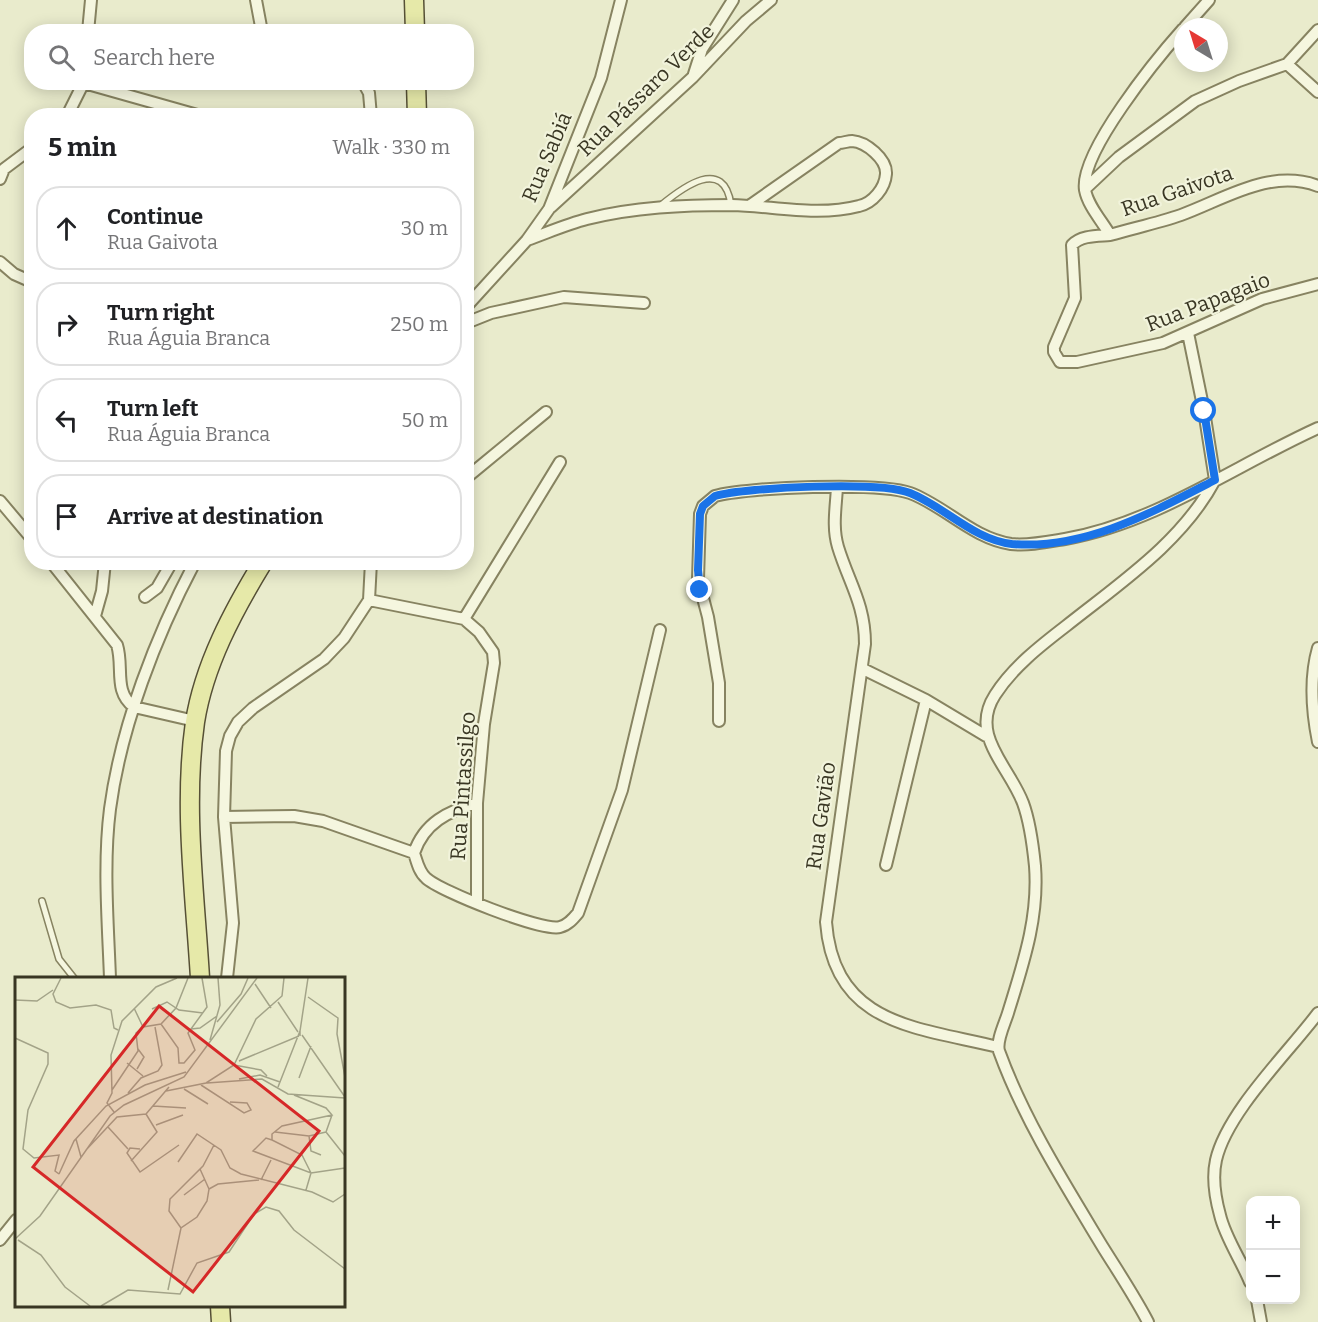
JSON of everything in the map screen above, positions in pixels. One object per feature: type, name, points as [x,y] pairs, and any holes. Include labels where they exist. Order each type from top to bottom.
[{"type":"main road","points":[[414,1],[415,24]]},
{"type":"main road","points":[[416,90],[417,108]]},
{"type":"main road","points":[[200,977],[191,837],[195,721],[219,644],[259,570]]},
{"type":"main road","points":[[220,1307],[221,1322]]},
{"type":"street","points":[[89,24],[91,0]]},
{"type":"street","points":[[256,0],[260,24]]},
{"type":"street","points":[[693,77],[702,50],[733,0]]},
{"type":"street","name":"Rua Pássaro Verde","points":[[549,209],[693,77],[746,21],[771,0]]},
{"type":"street","points":[[1193,18],[1209,0]]},
{"type":"street","name":"Rua Sabiá","points":[[474,298],[527,240],[549,209],[601,78],[624,1]]},
{"type":"street","points":[[1085,189],[1119,157],[1195,101],[1239,81],[1287,64],[1318,30]]},
{"type":"street","points":[[1085,189],[1093,156],[1111,123],[1174,41]]},
{"type":"street","points":[[1287,64],[1318,92]]},
{"type":"street","points":[[71,108],[80,90]]},
{"type":"street","points":[[109,90],[173,108]]},
{"type":"street","points":[[367,90],[370,108]]},
{"type":"street","points":[[527,240],[587,219],[659,207],[731,205],[790,210],[861,206],[879,193],[886,178],[886,168],[880,158],[861,144],[852,141],[839,143],[749,206]]},
{"type":"street","points":[[1,172],[24,153]]},
{"type":"street","name":"Rua Gaivota","points":[[1085,189],[1092,206],[1110,235],[1181,215],[1269,182],[1289,181],[1318,186]]},
{"type":"street","name":"Rua Papagaio","points":[[1110,235],[1086,237],[1077,240],[1072,245],[1075,298],[1054,352],[1060,362],[1077,362],[1139,349],[1188,333],[1262,299],[1318,284]]},
{"type":"street","points":[[0,262],[14,274],[24,278]]},
{"type":"street","points":[[474,320],[491,313],[564,297],[644,303]]},
{"type":"street","points":[[1148,1322],[1072,1197],[1020,1099],[998,1047],[1034,925],[1035,867],[1023,803],[986,736],[986,710],[1014,671],[1040,647],[1146,563],[1186,521],[1205,498],[1215,480],[1188,333]]},
{"type":"street","points":[[474,471],[546,412]]},
{"type":"street","points":[[719,721],[719,683],[708,617],[698,579],[703,506],[708,499],[721,495],[837,487],[892,489],[909,493],[990,538],[1011,544],[1041,543],[1115,527],[1150,513],[1318,428]]},
{"type":"street","points":[[369,600],[464,619],[560,462]]},
{"type":"street","name":"Rua Gavião","points":[[837,487],[835,534],[838,548],[860,601],[865,626],[863,669],[826,922],[833,958],[855,996],[869,1009],[894,1021],[998,1047]]},
{"type":"street","points":[[0,501],[24,530]]},
{"type":"street","points":[[58,570],[117,645],[121,658],[122,696],[134,707],[195,721]]},
{"type":"street","points":[[95,616],[102,591],[104,570]]},
{"type":"street","points":[[146,597],[158,588],[168,570]]},
{"type":"street","points":[[110,977],[108,857],[110,808],[134,707],[191,570]]},
{"type":"street","points":[[227,977],[233,899],[225,817],[226,751],[230,736],[238,722],[253,708],[324,659],[344,638],[369,600],[371,570]]},
{"type":"street","name":"Rua Pintassilgo","points":[[464,619],[488,641],[495,663],[484,724],[477,803],[477,902]]},
{"type":"street","points":[[477,803],[458,808],[436,820],[418,839],[414,853],[423,876],[431,882],[511,916],[549,928],[570,923],[578,913],[622,790],[660,630]]},
{"type":"street","points":[[1318,648],[1312,681],[1313,717],[1318,742]]},
{"type":"street","points":[[863,669],[926,700],[986,736]]},
{"type":"street","points":[[886,865],[926,700]]},
{"type":"street","points":[[225,817],[294,816],[323,821],[414,853]]},
{"type":"street","points":[[1246,1272],[1220,1218],[1214,1189],[1216,1160],[1230,1128],[1251,1096],[1318,1013]]},
{"type":"street","points":[[0,1239],[15,1221]]},
{"type":"street","points":[[1258,1304],[1261,1322]]},
{"type":"lane","points":[[659,207],[695,182],[709,177],[723,183],[729,193],[731,205]]},
{"type":"lane","points":[[42,901],[59,959],[73,977]]},
{"type":"route","points":[[700,590],[698,570],[700,514],[708,499],[715,496],[837,487],[892,489],[909,493],[990,538],[1011,544],[1041,543],[1089,535],[1150,513],[1215,480],[1204,411]]}]
